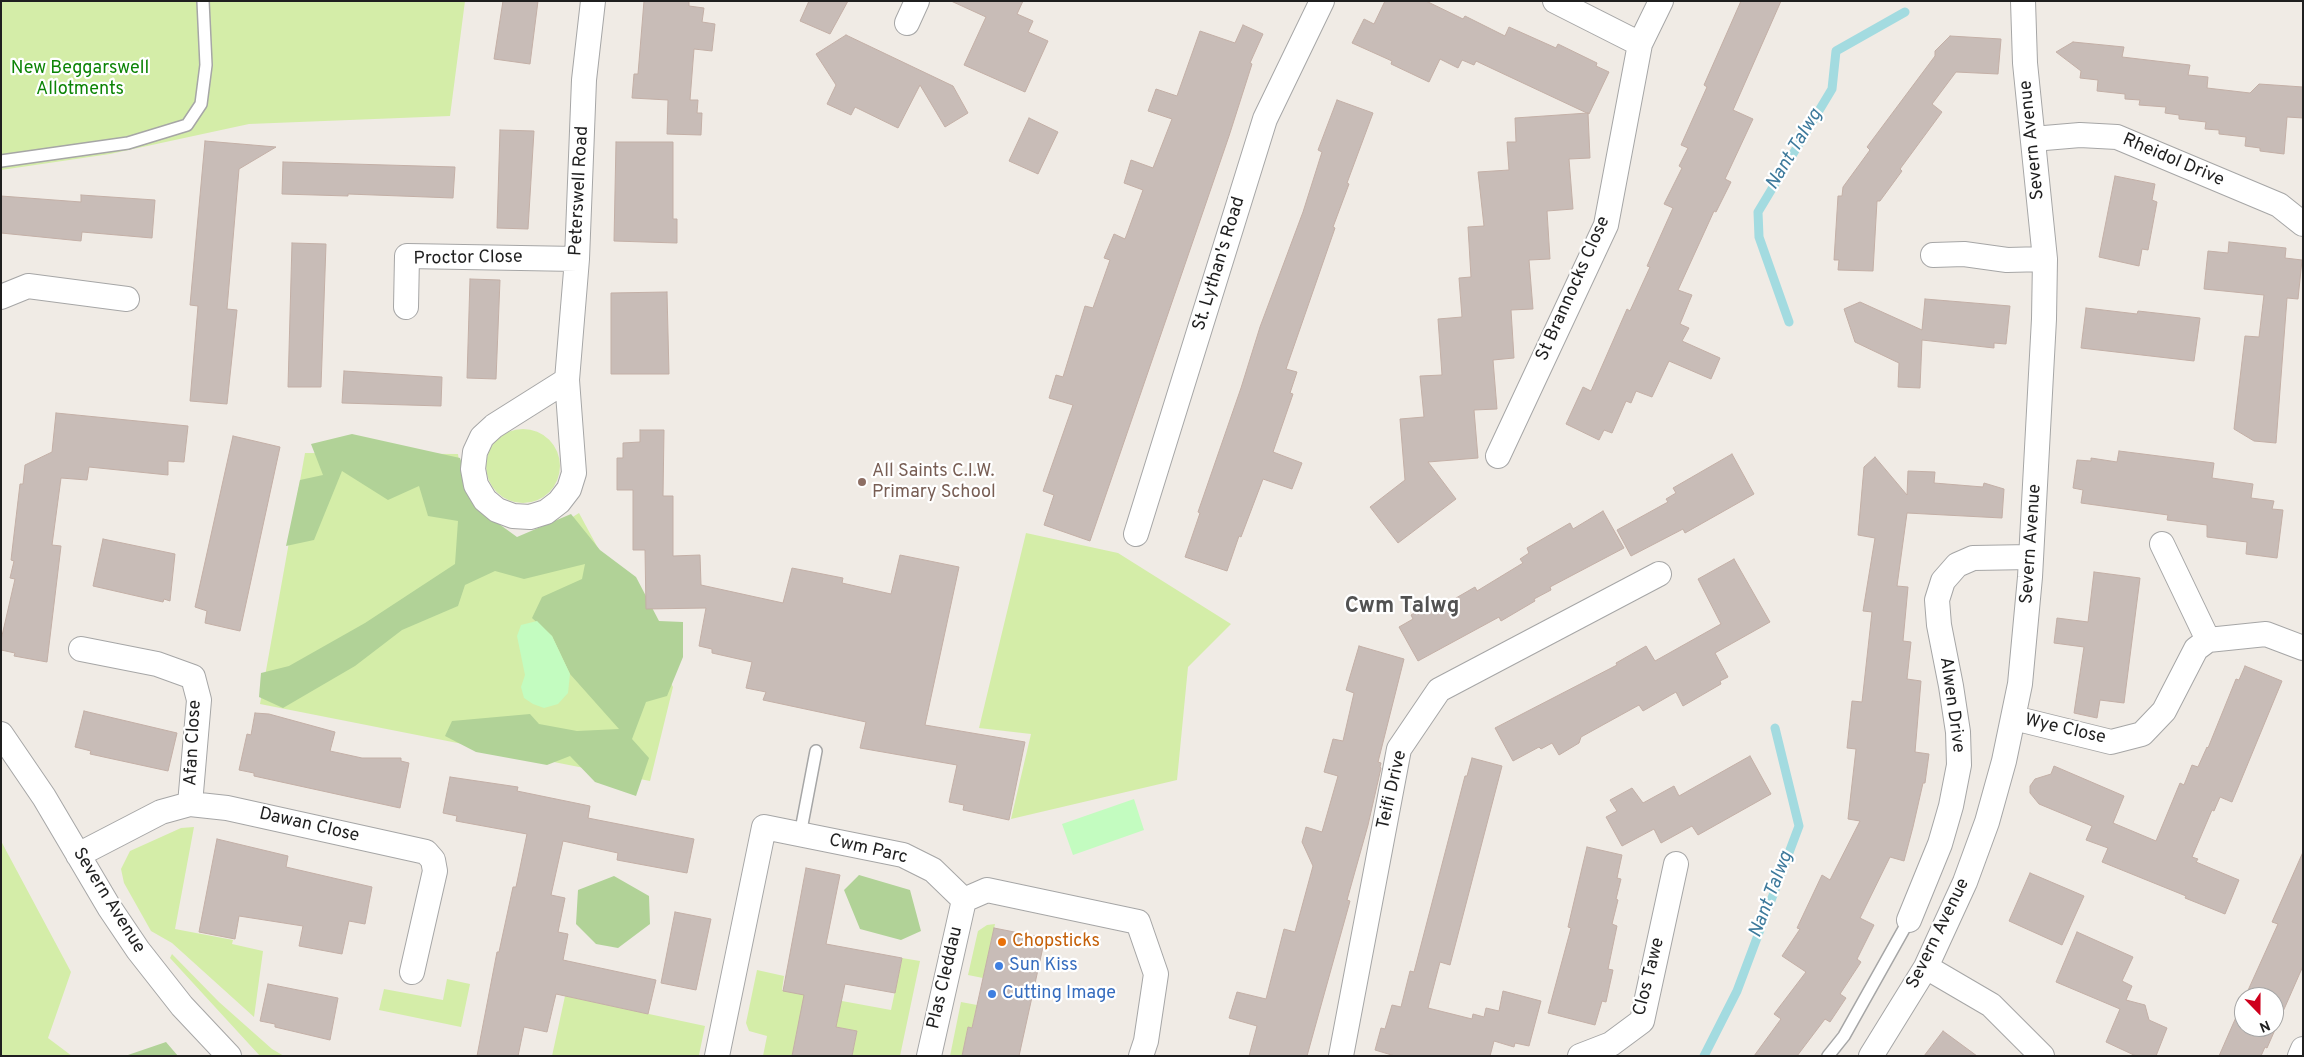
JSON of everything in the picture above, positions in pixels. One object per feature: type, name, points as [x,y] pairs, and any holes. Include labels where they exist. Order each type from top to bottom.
[{"type":"street","name":"Peterswell Road","points":[[567,380],[494,426],[482,437],[475,452],[473,469],[476,485],[485,500],[497,510],[513,516],[530,517],[546,512],[560,502],[569,489],[574,473],[567,380],[577,258],[584,80],[593,1]]},
{"type":"street","points":[[906,23],[917,1]]},
{"type":"street","name":"St. Lythan's Road","points":[[1136,534],[1265,119],[1322,1]]},
{"type":"street","points":[[1555,1],[1640,44]]},
{"type":"street","name":"St Brannocks Close","points":[[1498,456],[1606,225],[1640,44],[1661,1]]},
{"type":"street","name":"Severn Avenue","points":[[1871,1056],[1926,967],[1965,882],[1987,822],[2014,718],[2025,641],[2031,557],[2044,328],[2045,259],[2025,62],[2023,1]]},
{"type":"street","name":"Rheidol Drive","points":[[2033,139],[2080,135],[2117,137],[2279,205],[2303,224]]},
{"type":"street","points":[[1933,255],[1964,254],[2007,260],[2045,259]]},
{"type":"street","name":"Proctor Close","points":[[406,307],[407,256],[577,258]]},
{"type":"street","points":[[1,297],[28,286],[127,299]]},
{"type":"street","points":[[2162,544],[2208,640],[2266,634],[2303,648]]},
{"type":"street","name":"Alwen Drive","points":[[1909,920],[1940,844],[1951,806],[1959,764],[1958,732],[1951,686],[1938,625],[1936,600],[1943,581],[1956,565],[1973,558],[2031,557]]},
{"type":"street","name":"Teifi Drive","points":[[1341,1056],[1399,749],[1439,690],[1659,574]]},
{"type":"street","name":"Wye Close","points":[[2014,718],[2111,742],[2142,734],[2164,711],[2196,649],[2208,640]]},
{"type":"street","name":"Afan Close","points":[[81,649],[157,664],[193,677],[199,700],[190,804]]},
{"type":"street","name":"Severn Avenue","points":[[1,734],[44,797],[138,950],[182,1006],[229,1056]]},
{"type":"street","name":"Dawan Close","points":[[78,855],[144,820],[175,807],[190,804],[227,808],[426,852],[434,860],[435,871],[412,972]]},
{"type":"street","name":"Cwm Parc","points":[[717,1056],[764,827],[903,856],[933,870],[964,900]]},
{"type":"street","name":"Clos Tawe","points":[[1580,1056],[1611,1044],[1642,1021],[1676,864]]},
{"type":"street","points":[[964,900],[988,890],[1138,922],[1156,974],[1142,1056]]},
{"type":"street","name":"Plas Cleddau","points":[[929,1056],[964,900]]},
{"type":"street","points":[[1926,967],[1991,1005],[2042,1056]]},
{"type":"street","points":[[2300,1056],[2303,1049]]},
{"type":"lane","points":[[1,161],[128,143],[187,125],[201,104],[206,64],[204,1]]},
{"type":"lane","points":[[800,835],[816,751]]},
{"type":"lane","points":[[1828,1056],[1844,1036],[1909,920]]},
{"type":"green space","name":"New Beggarswell Allotments","points":[[1,1],[465,1],[450,116],[249,124],[110,154],[1,170]]},
{"type":"green space","points":[[523,429],[537,432],[549,440],[557,452],[560,466],[557,480],[549,492],[537,500],[523,503],[509,500],[497,492],[489,480],[486,466],[489,452],[497,440],[509,432]]},
{"type":"green space","points":[[352,434],[460,458],[477,508],[517,537],[571,514],[600,550],[636,577],[659,621],[683,622],[683,657],[667,696],[646,702],[632,739],[649,758],[636,796],[595,782],[570,756],[547,765],[476,752],[445,736],[452,721],[530,714],[539,724],[577,731],[619,729],[570,674],[552,636],[532,618],[542,597],[582,579],[585,564],[524,579],[495,571],[465,585],[458,606],[402,630],[355,666],[283,708],[259,697],[261,673],[289,666],[365,623],[455,564],[458,521],[428,516],[419,486],[388,500],[342,471],[314,540],[286,546],[300,480],[323,475],[311,444]]},
{"type":"green space","points":[[305,453],[458,454],[464,496],[496,537],[539,538],[579,513],[673,687],[650,781],[260,704]]},
{"type":"green space","points":[[1026,533],[1118,553],[1231,624],[1188,667],[1177,780],[1011,819],[1031,734],[979,728]]},
{"type":"green space","points":[[537,621],[552,636],[570,674],[568,693],[558,704],[544,708],[524,698],[521,687],[525,675],[517,636],[521,625]]},
{"type":"green space","points":[[1134,799],[1144,830],[1073,855],[1062,824]]},
{"type":"green space","points":[[194,827],[175,929],[233,940],[232,944],[263,951],[254,1017],[172,943],[151,931],[124,883],[121,869],[130,851],[181,828]]},
{"type":"green space","points":[[1,841],[71,972],[48,1038],[72,1056],[1,1056]]},
{"type":"green space","points":[[859,875],[910,890],[921,931],[901,940],[860,929],[844,890]]},
{"type":"green space","points":[[614,876],[649,896],[650,924],[618,948],[596,944],[576,924],[578,890]]},
{"type":"green space","points":[[995,924],[983,978],[968,975],[978,931],[987,925]]},
{"type":"green space","points":[[172,954],[219,1002],[272,1049],[284,1056],[260,1056],[170,958]]},
{"type":"green space","points":[[902,958],[920,961],[900,1056],[852,1056],[857,1031],[836,1027],[838,1016],[798,1026],[792,1056],[763,1056],[767,1036],[749,1031],[746,1023],[757,970],[784,976],[782,990],[891,1010]]},
{"type":"green space","points":[[447,979],[470,984],[461,1027],[379,1010],[384,989],[443,1000]]},
{"type":"green space","points":[[565,996],[705,1026],[699,1055],[552,1056]]},
{"type":"green space","points":[[961,1002],[977,1005],[972,1028],[968,1027],[962,1056],[950,1056]]},
{"type":"green space","points":[[166,1042],[178,1056],[125,1056]]},
{"type":"building","points":[[503,1],[538,1],[530,64],[494,59]]},
{"type":"building","points":[[644,1],[689,1],[689,6],[704,8],[702,22],[715,24],[712,51],[694,49],[690,100],[698,100],[697,113],[702,113],[701,135],[667,134],[668,100],[632,98],[634,74],[638,74]]},
{"type":"building","points":[[809,1],[848,1],[830,34],[800,21]]},
{"type":"building","points":[[951,1],[1023,1],[1017,14],[1033,21],[1028,32],[1048,41],[1025,92],[964,65],[986,17]]},
{"type":"building","points":[[1385,1],[1426,1],[1463,19],[1465,16],[1505,36],[1509,27],[1556,48],[1558,44],[1597,63],[1596,66],[1609,72],[1589,114],[1476,61],[1474,65],[1462,60],[1458,68],[1440,59],[1429,82],[1391,64],[1392,61],[1352,43],[1364,19],[1374,24]]},
{"type":"building","points":[[1741,1],[1781,1],[1733,110],[1753,119],[1725,179],[1731,182],[1716,212],[1714,211],[1678,290],[1692,295],[1680,324],[1689,328],[1682,341],[1720,358],[1711,379],[1669,361],[1652,397],[1636,391],[1631,403],[1626,401],[1612,433],[1604,430],[1599,440],[1566,424],[1583,387],[1591,391],[1627,309],[1630,311],[1650,267],[1647,266],[1673,208],[1664,204],[1682,168],[1679,166],[1688,148],[1681,145],[1707,87],[1704,85]]},
{"type":"building","points":[[1243,25],[1263,34],[1250,63],[1252,64],[1229,136],[1090,541],[1044,525],[1054,495],[1043,491],[1073,405],[1049,398],[1056,375],[1063,377],[1085,306],[1093,308],[1110,260],[1104,258],[1114,234],[1125,239],[1143,190],[1124,183],[1131,160],[1153,168],[1172,119],[1148,111],[1156,89],[1177,96],[1200,31],[1235,43]]},
{"type":"building","points":[[846,35],[953,86],[968,113],[945,127],[920,85],[898,128],[855,107],[851,115],[827,104],[836,85],[816,54]]},
{"type":"building","points":[[1950,36],[2001,39],[1998,74],[1956,72],[1932,104],[1942,112],[1900,169],[1902,171],[1880,201],[1877,201],[1873,271],[1838,270],[1839,260],[1834,260],[1838,196],[1842,196],[1843,187],[1870,150],[1867,147],[1935,56],[1935,51]]},
{"type":"building","points":[[2073,42],[2124,47],[2122,57],[2190,65],[2188,75],[2208,77],[2207,88],[2250,93],[2259,84],[2303,87],[2303,118],[2287,117],[2284,154],[2260,151],[2260,148],[2245,146],[2246,137],[2219,134],[2219,130],[2205,129],[2206,122],[2179,119],[2179,115],[2165,113],[2166,107],[2139,105],[2140,100],[2125,99],[2125,94],[2097,91],[2098,80],[2080,78],[2081,71],[2056,52]]},
{"type":"building","points":[[1337,100],[1373,113],[1347,183],[1349,184],[1333,227],[1335,228],[1286,369],[1297,372],[1290,393],[1293,394],[1273,452],[1302,463],[1292,489],[1263,479],[1241,537],[1239,536],[1227,571],[1185,557],[1200,513],[1198,512],[1260,327],[1303,212],[1322,152],[1318,150]]},
{"type":"building","points":[[1588,113],[1590,158],[1569,159],[1573,209],[1547,211],[1550,259],[1529,260],[1533,309],[1511,310],[1514,358],[1493,360],[1497,409],[1474,410],[1478,458],[1428,462],[1456,499],[1398,543],[1370,507],[1405,480],[1400,419],[1424,417],[1420,376],[1442,375],[1438,319],[1462,317],[1459,278],[1471,277],[1468,227],[1484,226],[1478,172],[1509,170],[1507,142],[1516,142],[1515,118]]},
{"type":"building","points":[[1029,118],[1058,132],[1038,174],[1009,161]]},
{"type":"building","points":[[500,130],[534,131],[528,229],[497,228]]},
{"type":"building","points":[[205,141],[276,147],[239,169],[227,309],[237,310],[227,404],[190,401],[198,306],[190,305]]},
{"type":"building","points":[[616,142],[673,142],[673,219],[677,219],[677,243],[614,241]]},
{"type":"building","points":[[283,162],[455,167],[453,198],[348,194],[348,196],[282,194]]},
{"type":"building","points":[[2115,176],[2155,184],[2152,200],[2157,202],[2148,250],[2142,249],[2139,266],[2099,257]]},
{"type":"building","points":[[81,195],[155,200],[152,238],[82,232],[81,241],[1,233],[1,196],[81,202]]},
{"type":"building","points":[[2229,242],[2286,248],[2285,258],[2302,260],[2298,299],[2287,298],[2276,443],[2254,441],[2234,429],[2245,336],[2259,337],[2264,295],[2204,289],[2208,251],[2228,253]]},
{"type":"building","points":[[292,243],[326,244],[321,387],[288,387]]},
{"type":"building","points":[[470,279],[500,280],[496,379],[467,378]]},
{"type":"building","points":[[667,292],[669,374],[611,374],[611,293]]},
{"type":"building","points":[[1925,299],[2010,306],[2006,344],[1994,343],[1994,348],[1922,340],[1920,388],[1898,387],[1899,363],[1855,342],[1844,309],[1860,302],[1922,330]]},
{"type":"building","points":[[2086,308],[2137,314],[2138,311],[2200,318],[2194,361],[2081,348]]},
{"type":"building","points":[[344,371],[442,377],[441,406],[342,403]]},
{"type":"building","points":[[56,413],[188,426],[184,462],[168,461],[168,475],[89,467],[87,480],[61,478],[52,545],[61,546],[47,662],[14,656],[15,653],[1,650],[1,640],[15,579],[10,578],[14,561],[11,560],[20,484],[23,484],[25,465],[52,452]]},
{"type":"building","points":[[640,430],[664,430],[663,496],[673,496],[673,556],[700,555],[701,585],[783,603],[792,568],[843,578],[842,583],[891,594],[900,555],[959,567],[925,725],[1025,742],[1009,820],[963,810],[964,805],[949,802],[957,765],[860,748],[866,722],[763,700],[766,692],[746,688],[752,662],[712,653],[712,649],[699,646],[706,608],[646,609],[645,550],[633,550],[633,490],[617,490],[617,458],[623,458],[623,443],[640,442]]},
{"type":"building","points":[[233,436],[280,447],[240,631],[205,623],[207,611],[195,607]]},
{"type":"building","points":[[2119,451],[2214,463],[2212,478],[2253,484],[2251,498],[2274,501],[2272,509],[2283,510],[2277,558],[2246,554],[2247,542],[2207,537],[2207,525],[2167,520],[2168,515],[2081,503],[2083,490],[2073,488],[2077,460],[2091,461],[2091,458],[2117,462]]},
{"type":"building","points":[[1732,454],[1754,494],[1685,533],[1683,529],[1631,556],[1617,530],[1668,502],[1666,499],[1676,493],[1673,488]]},
{"type":"building","points":[[1875,457],[1907,495],[1908,471],[1935,472],[1934,483],[1983,487],[1984,483],[2004,489],[2002,518],[1907,513],[1897,586],[1908,587],[1903,641],[1911,642],[1907,679],[1921,681],[1915,752],[1929,754],[1925,783],[1923,783],[1904,861],[1890,857],[1860,918],[1874,925],[1857,959],[1861,962],[1840,994],[1846,998],[1830,1022],[1825,1019],[1797,1056],[1754,1056],[1781,1019],[1774,1014],[1806,972],[1782,956],[1800,929],[1797,928],[1822,875],[1830,880],[1860,821],[1848,819],[1856,749],[1847,748],[1852,701],[1862,702],[1872,612],[1863,611],[1875,538],[1858,535],[1864,467]]},
{"type":"building","points":[[1603,511],[1624,548],[1550,587],[1551,590],[1501,621],[1499,617],[1418,661],[1399,627],[1413,619],[1411,615],[1433,602],[1437,609],[1475,587],[1477,591],[1523,563],[1520,559],[1529,553],[1527,548],[1570,523],[1573,529]]},
{"type":"building","points":[[103,539],[175,554],[170,601],[164,599],[163,602],[93,586]]},
{"type":"building","points":[[1734,559],[1770,622],[1715,653],[1728,677],[1720,681],[1721,684],[1683,706],[1676,692],[1643,711],[1639,705],[1581,737],[1579,743],[1559,755],[1552,743],[1541,749],[1539,747],[1513,761],[1495,728],[1617,665],[1616,663],[1646,646],[1655,661],[1721,624],[1698,579]]},
{"type":"building","points":[[2094,572],[2140,578],[2124,703],[2100,700],[2097,718],[2074,713],[2084,647],[2054,643],[2057,618],[2088,622]]},
{"type":"building","points":[[1359,646],[1404,659],[1378,762],[1381,763],[1381,768],[1368,825],[1347,900],[1350,901],[1307,1056],[1249,1056],[1257,1026],[1229,1018],[1237,992],[1266,999],[1284,929],[1295,932],[1313,866],[1302,842],[1306,827],[1322,832],[1338,776],[1324,772],[1333,739],[1343,741],[1354,693],[1346,690]]},
{"type":"building","points":[[2245,666],[2282,681],[2232,802],[2220,797],[2214,811],[2212,810],[2192,857],[2198,859],[2196,862],[2239,880],[2225,914],[2102,862],[2108,848],[2086,840],[2092,826],[2039,804],[2030,793],[2030,786],[2035,779],[2051,774],[2054,766],[2124,796],[2113,823],[2156,841],[2180,783],[2184,785],[2192,765],[2198,767],[2208,748],[2236,679],[2239,680]]},
{"type":"building","points":[[84,711],[177,733],[168,771],[90,754],[91,751],[75,747]]},
{"type":"building","points":[[255,713],[269,714],[335,732],[330,751],[362,758],[401,758],[401,761],[409,763],[400,808],[254,776],[254,773],[239,770],[247,734],[251,735]]},
{"type":"building","points":[[1750,756],[1771,794],[1698,835],[1692,826],[1661,843],[1654,829],[1622,846],[1606,817],[1617,811],[1610,800],[1632,788],[1643,803],[1674,786],[1679,796]]},
{"type":"building","points":[[1472,758],[1502,766],[1450,965],[1440,962],[1428,1008],[1472,1019],[1473,1014],[1484,1017],[1486,1008],[1499,1011],[1503,991],[1541,1001],[1529,1046],[1515,1043],[1514,1047],[1494,1041],[1490,1056],[1395,1056],[1375,1050],[1381,1028],[1385,1029],[1392,1005],[1401,1007],[1410,971],[1414,972],[1465,776],[1467,776]]},
{"type":"building","points":[[450,777],[518,787],[517,791],[590,806],[588,818],[694,839],[687,873],[617,860],[618,853],[563,841],[551,895],[565,898],[558,932],[568,934],[563,960],[656,980],[648,1014],[556,994],[547,1032],[524,1027],[518,1056],[477,1056],[497,952],[499,952],[513,887],[516,887],[527,834],[456,821],[457,816],[443,813]]},
{"type":"building","points":[[217,839],[288,856],[286,867],[372,887],[365,924],[349,921],[342,954],[299,946],[303,926],[239,916],[235,939],[199,932]]},
{"type":"building","points":[[1587,847],[1622,855],[1617,878],[1621,879],[1616,899],[1618,900],[1612,924],[1617,926],[1608,969],[1613,970],[1606,1002],[1602,1001],[1595,1025],[1548,1013],[1571,928],[1568,927]]},
{"type":"building","points":[[2303,852],[2303,966],[2284,1009],[2284,987],[2250,987],[2278,924],[2272,922]]},
{"type":"building","points":[[806,868],[840,875],[826,944],[902,958],[895,993],[845,984],[836,1027],[857,1031],[852,1056],[792,1056],[804,995],[783,991]]},
{"type":"building","points":[[2030,873],[2084,896],[2062,945],[2009,921]]},
{"type":"building","points":[[675,912],[711,919],[696,990],[661,983]]},
{"type":"building","points":[[994,928],[1045,938],[1019,1056],[962,1056],[968,1027],[972,1028]]},
{"type":"building","points":[[2077,932],[2133,957],[2122,981],[2132,986],[2126,1000],[2145,1005],[2149,1020],[2167,1028],[2156,1056],[2136,1056],[2106,1042],[2120,1009],[2056,982]]},
{"type":"building","points":[[268,984],[338,998],[330,1040],[275,1027],[275,1024],[260,1021]]},
{"type":"building","points":[[2234,1022],[2234,1037],[2272,1037],[2261,1056],[2219,1056]]},
{"type":"building","points":[[1943,1031],[1977,1056],[1924,1056]]},
{"type":"waterway","name":"Nant Talwg","points":[[1789,322],[1759,237],[1758,212],[1832,89],[1836,51],[1905,12]]},
{"type":"waterway","name":"Nant Talwg","points":[[1704,1056],[1737,991],[1799,826],[1775,728]]},
{"type":"place","name":"All Saints C.I.W. Primary School","points":[[862,482]]},
{"type":"place","name":"Chopsticks","points":[[1002,942]]},
{"type":"place","name":"Sun Kiss","points":[[999,966]]},
{"type":"place","name":"Cutting Image","points":[[992,994]]},
{"type":"district","name":"Cwm Talwg","points":[[1402,608]]}]
